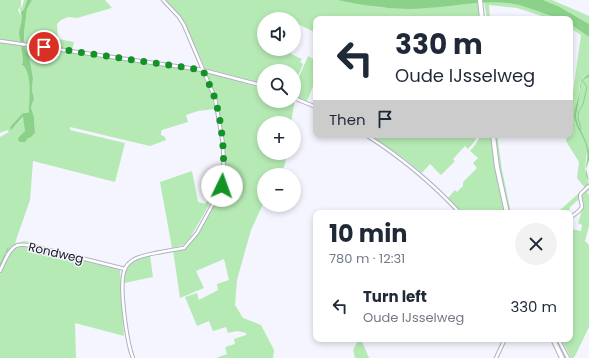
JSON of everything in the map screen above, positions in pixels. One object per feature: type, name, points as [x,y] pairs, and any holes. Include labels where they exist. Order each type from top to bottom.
[{"type":"main road","points":[[480,0],[482,16]]},
{"type":"main road","points":[[493,138],[497,167],[506,210]]},
{"type":"main road","points":[[554,342],[562,358]]},
{"type":"street","points":[[133,358],[129,348],[126,330],[123,282],[125,269],[135,259],[184,248],[197,233],[222,186],[224,177],[223,144],[216,105],[184,25],[179,17],[163,0]]},
{"type":"street","points":[[0,41],[203,70],[257,84]]},
{"type":"street","points":[[301,101],[313,106]]},
{"type":"street","points":[[370,138],[412,167],[457,210]]},
{"type":"street","points":[[573,216],[580,211],[582,207],[579,197],[580,194],[589,186]]},
{"type":"street","name":"Rondweg","points":[[0,271],[9,253],[14,247],[29,245],[125,269]]},
{"type":"street","points":[[496,358],[504,342]]},
{"type":"street","points":[[560,342],[568,358]]},
{"type":"shaded area","points":[[0,0],[21,0],[21,6],[18,10],[21,16],[20,8],[22,7],[24,0],[27,0],[24,9],[22,10],[23,18],[19,32],[20,43],[0,40]]},
{"type":"shaded area","points":[[27,0],[32,0],[27,9],[24,33],[25,48],[29,57],[33,78],[32,90],[34,99],[31,107],[34,117],[35,133],[25,142],[20,142],[18,140],[19,137],[25,131],[23,117],[11,130],[10,127],[23,113],[28,113],[29,111],[29,79],[25,68],[21,64],[23,63],[23,59],[19,34],[22,18],[21,12],[24,9]]},
{"type":"shaded area","points":[[32,0],[105,0],[112,8],[77,18],[68,17],[61,20],[57,24],[58,39],[74,42],[72,50],[25,43],[24,33],[27,9]]},
{"type":"shaded area","points":[[165,0],[337,0],[376,7],[404,9],[440,7],[478,2],[480,16],[313,16],[313,32],[301,26],[301,12],[257,12],[257,56],[295,56],[302,59],[300,62],[303,64],[301,69],[301,64],[257,64],[257,82],[205,68],[185,23]]},
{"type":"shaded area","points":[[337,0],[543,0],[560,7],[589,24],[589,37],[573,26],[573,16],[552,16],[514,4],[486,2],[416,9],[371,6]]},
{"type":"shaded area","points":[[543,0],[552,0],[589,16],[589,24],[560,7]]},
{"type":"shaded area","points":[[484,2],[523,6],[542,11],[552,16],[542,16],[517,8],[489,5],[490,16],[486,16]]},
{"type":"shaded area","points":[[573,26],[589,37],[589,74],[583,77],[580,83],[575,108],[575,122],[585,142],[587,150],[585,170],[589,185],[585,188],[577,178],[579,162],[566,141],[566,138],[573,138],[573,92],[581,35],[573,30]]},
{"type":"shaded area","points":[[0,42],[20,45],[23,53],[23,63],[21,64],[28,74],[30,86],[29,111],[28,113],[23,113],[10,127],[15,126],[24,117],[25,131],[21,136],[29,137],[35,133],[34,117],[31,107],[34,99],[32,90],[33,78],[25,46],[200,71],[211,94],[215,109],[198,111],[186,115],[188,122],[162,130],[161,135],[165,137],[166,140],[150,146],[70,127],[70,130],[125,143],[115,182],[33,161],[30,200],[15,243],[25,241],[30,242],[21,243],[13,247],[0,270],[0,137],[9,132],[7,130],[0,133]]},
{"type":"shaded area","points":[[308,56],[313,59],[313,86],[307,101],[301,99],[301,72]]},
{"type":"shaded area","points":[[206,73],[219,75],[257,87],[257,108],[294,108],[292,116],[257,116],[257,160],[286,160],[284,168],[257,168],[257,212],[259,212],[251,230],[237,280],[235,305],[243,318],[261,325],[274,350],[273,358],[216,358],[227,354],[225,347],[235,344],[234,339],[246,335],[246,333],[237,331],[228,333],[226,327],[213,331],[209,321],[197,326],[185,297],[197,293],[199,300],[218,290],[217,284],[229,280],[224,259],[196,271],[204,288],[180,298],[173,250],[186,247],[193,240],[224,184],[224,153],[216,96]]},
{"type":"shaded area","points":[[589,74],[589,77],[582,80],[585,76]]},
{"type":"shaded area","points":[[589,77],[589,153],[586,141],[576,117],[582,80]]},
{"type":"shaded area","points":[[582,80],[576,117],[589,151],[589,160],[586,169],[586,146],[576,125],[574,116]]},
{"type":"shaded area","points":[[374,138],[476,138],[468,149],[465,146],[453,159],[455,161],[441,175],[430,164],[422,173],[405,159]]},
{"type":"shaded area","points":[[479,138],[491,138],[504,210],[460,210],[448,198],[455,190],[457,192],[463,186],[463,182],[477,168],[473,163],[478,158],[470,151]]},
{"type":"shaded area","points":[[494,138],[497,138],[510,210],[507,210]]},
{"type":"shaded area","points":[[192,171],[198,202],[205,204],[211,195],[213,198],[190,238],[183,245],[172,248],[160,182]]},
{"type":"shaded area","points":[[589,187],[589,192],[587,192],[589,195],[589,226],[585,241],[589,245],[589,327],[575,356],[571,358],[563,342],[573,342],[573,229],[581,231],[582,225],[578,223],[584,204],[581,200],[581,195]]},
{"type":"shaded area","points":[[579,193],[578,200],[570,207],[570,209],[560,210]]},
{"type":"shaded area","points":[[20,246],[30,246],[120,270],[124,336],[75,323],[76,358],[0,358],[0,274],[12,251]]},
{"type":"shaded area","points":[[150,255],[153,277],[124,283],[125,271],[131,263]]},
{"type":"shaded area","points":[[357,342],[362,342],[369,358],[355,358],[353,350]]},
{"type":"waterway","points":[[580,130],[581,128],[578,118],[579,111],[583,104],[587,87],[582,80]]},
{"type":"waterway","points":[[6,252],[8,248]]},
{"type":"waterway","points":[[0,265],[5,255]]},
{"type":"route","points":[[44,47],[203,70],[215,98],[223,144],[224,177],[222,186]]}]
